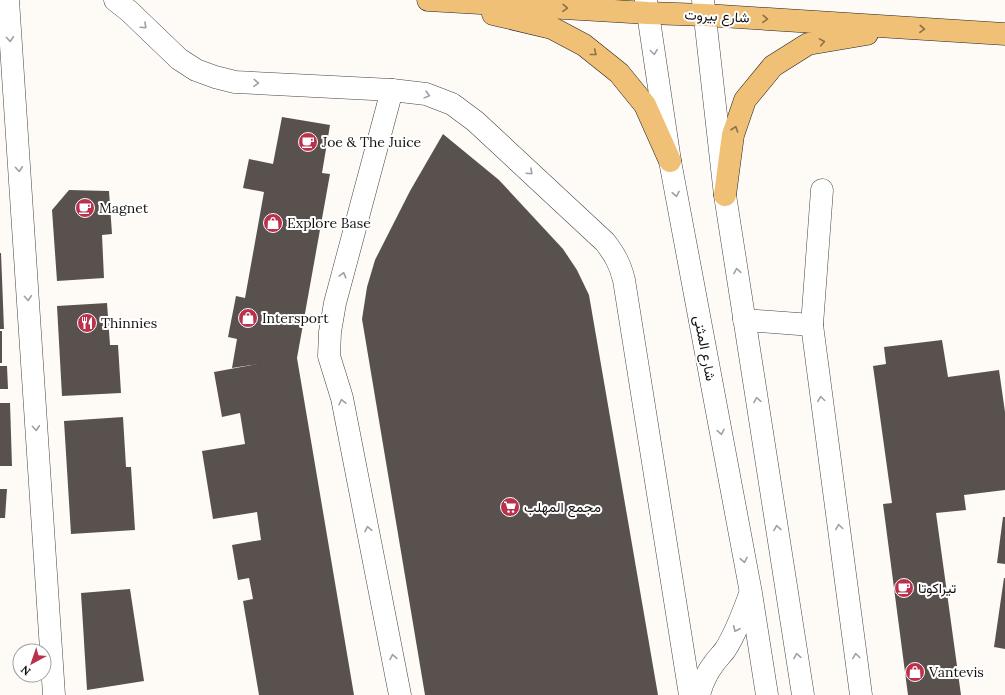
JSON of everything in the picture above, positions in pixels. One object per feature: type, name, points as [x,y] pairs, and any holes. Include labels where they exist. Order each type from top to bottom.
[{"type":"main road","name":"شارع بيروت","points":[[434,0],[647,7],[704,7],[899,28],[1005,34]]},
{"type":"main road","points":[[434,0],[552,28],[584,45],[619,73],[645,105],[670,161]]},
{"type":"main road","points":[[725,195],[733,135],[745,100],[773,66],[808,44],[899,28]]},
{"type":"street","points":[[8,0],[54,695]]},
{"type":"street","points":[[115,0],[179,58],[196,70],[215,77],[235,82],[392,90],[426,94],[452,104],[475,121],[605,242],[614,253],[624,280],[690,695]]},
{"type":"street","name":"شارع المثنى","points":[[647,7],[670,161],[751,593],[767,695]]},
{"type":"street","points":[[704,7],[725,195],[803,695]]},
{"type":"street","points":[[392,90],[335,303],[330,332],[329,356],[342,398],[400,695]]},
{"type":"street","points":[[822,190],[812,325],[861,695]]},
{"type":"street","points":[[744,320],[812,325]]},
{"type":"street","points":[[699,695],[708,673],[715,661],[724,651],[735,632],[751,593]]},
{"type":"building","points":[[282,117],[330,125],[322,173],[330,174],[297,358],[354,695],[259,695],[243,601],[253,599],[249,578],[238,580],[232,545],[261,540],[257,512],[213,519],[202,451],[245,444],[240,413],[222,417],[214,372],[258,364],[232,368],[237,339],[228,337],[236,296],[245,298],[264,192],[243,188],[249,159],[273,164]]},
{"type":"building","name":"مجمع المهلب","points":[[443,134],[499,180],[563,249],[577,270],[589,295],[658,695],[425,695],[362,319],[367,287],[375,260],[410,191]]},
{"type":"building","points":[[69,190],[109,191],[112,234],[102,235],[104,278],[57,281],[52,210]]},
{"type":"building","points":[[1,253],[4,329],[0,329]]},
{"type":"building","points":[[107,303],[110,345],[118,345],[121,393],[62,396],[57,306]]},
{"type":"building","points":[[0,331],[2,331],[2,363],[0,363]]},
{"type":"building","points":[[942,340],[948,377],[999,370],[1005,412],[1005,490],[964,495],[966,510],[936,513],[961,695],[908,695],[883,504],[892,503],[873,366],[886,364],[884,347]]},
{"type":"building","points":[[0,366],[7,366],[8,389],[0,389]]},
{"type":"building","points":[[0,403],[10,403],[12,466],[0,466]]},
{"type":"building","points":[[123,417],[126,467],[131,467],[135,530],[71,534],[64,421]]},
{"type":"building","points":[[0,489],[7,489],[5,518],[0,518]]},
{"type":"building","points":[[1003,517],[1005,517],[1005,564],[997,563]]},
{"type":"building","points":[[1005,578],[1005,649],[994,647]]},
{"type":"building","points":[[130,589],[144,681],[87,690],[81,593]]},
{"type":"place","name":"Joe & The Juice","points":[[308,142]]},
{"type":"place","name":"Magnet","points":[[85,208]]},
{"type":"place","name":"Explore Base","points":[[273,223]]},
{"type":"place","name":"Intersport","points":[[248,318]]},
{"type":"place","name":"Thinnies","points":[[87,323]]},
{"type":"place","name":"مجمع المهلب","points":[[510,507]]},
{"type":"place","name":"تيراكوتا","points":[[904,588]]},
{"type":"place","name":"Vantevis","points":[[915,672]]}]
